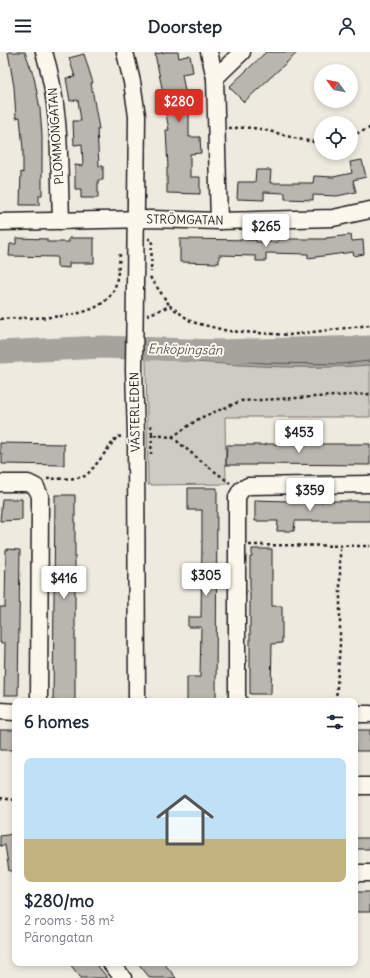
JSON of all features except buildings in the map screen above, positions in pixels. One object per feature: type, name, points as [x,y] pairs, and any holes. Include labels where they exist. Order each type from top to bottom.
[{"type":"street","name":"PLOMMONGATAN","points":[[44,52],[54,88],[58,130],[61,221]]},
{"type":"street","name":"VÄSTERLEDEN","points":[[125,52],[132,82],[137,116],[134,319],[137,698]]},
{"type":"street","points":[[209,52],[215,78],[219,221]]},
{"type":"street","points":[[215,78],[242,52]]},
{"type":"street","name":"STRÖMGATAN","points":[[0,222],[136,219],[219,221],[333,218],[370,210]]},
{"type":"street","points":[[0,483],[28,483],[36,487],[40,496],[39,698]]},
{"type":"street","points":[[237,698],[237,497],[240,490],[248,486],[370,484]]},
{"type":"street","points":[[0,712],[12,712]]},
{"type":"street","points":[[358,714],[370,714]]},
{"type":"street","points":[[358,786],[370,786]]},
{"type":"street","points":[[358,873],[370,873]]},
{"type":"street","points":[[113,966],[123,978]]},
{"type":"path","points":[[217,129],[244,127],[260,129],[314,142]]},
{"type":"path","points":[[358,133],[370,128]]},
{"type":"path","points":[[136,238],[152,239],[150,285]]},
{"type":"path","points":[[0,319],[68,316],[89,310],[104,302],[114,288],[121,250]]},
{"type":"path","points":[[150,278],[170,306],[192,322],[228,331],[289,335],[370,325]]},
{"type":"path","points":[[148,308],[147,315],[170,306]]},
{"type":"path","points":[[172,437],[200,418],[241,401],[370,394]]},
{"type":"path","points":[[150,420],[152,435]]},
{"type":"path","points":[[36,487],[46,479],[86,476],[117,437],[152,435],[172,437],[216,473],[240,490]]},
{"type":"path","points":[[237,545],[370,546]]},
{"type":"path","points":[[336,698],[340,644],[340,546]]},
{"type":"path","points":[[0,798],[12,800]]},
{"type":"shaded area","points":[[146,358],[294,362],[370,361],[370,417],[225,417],[226,484],[148,485]]},
{"type":"water","points":[[370,344],[370,365],[343,367],[234,365],[153,359],[152,346],[263,353]]},
{"type":"waterway","name":"Enköpingsån","points":[[0,352],[102,347],[217,351],[370,347]]}]
